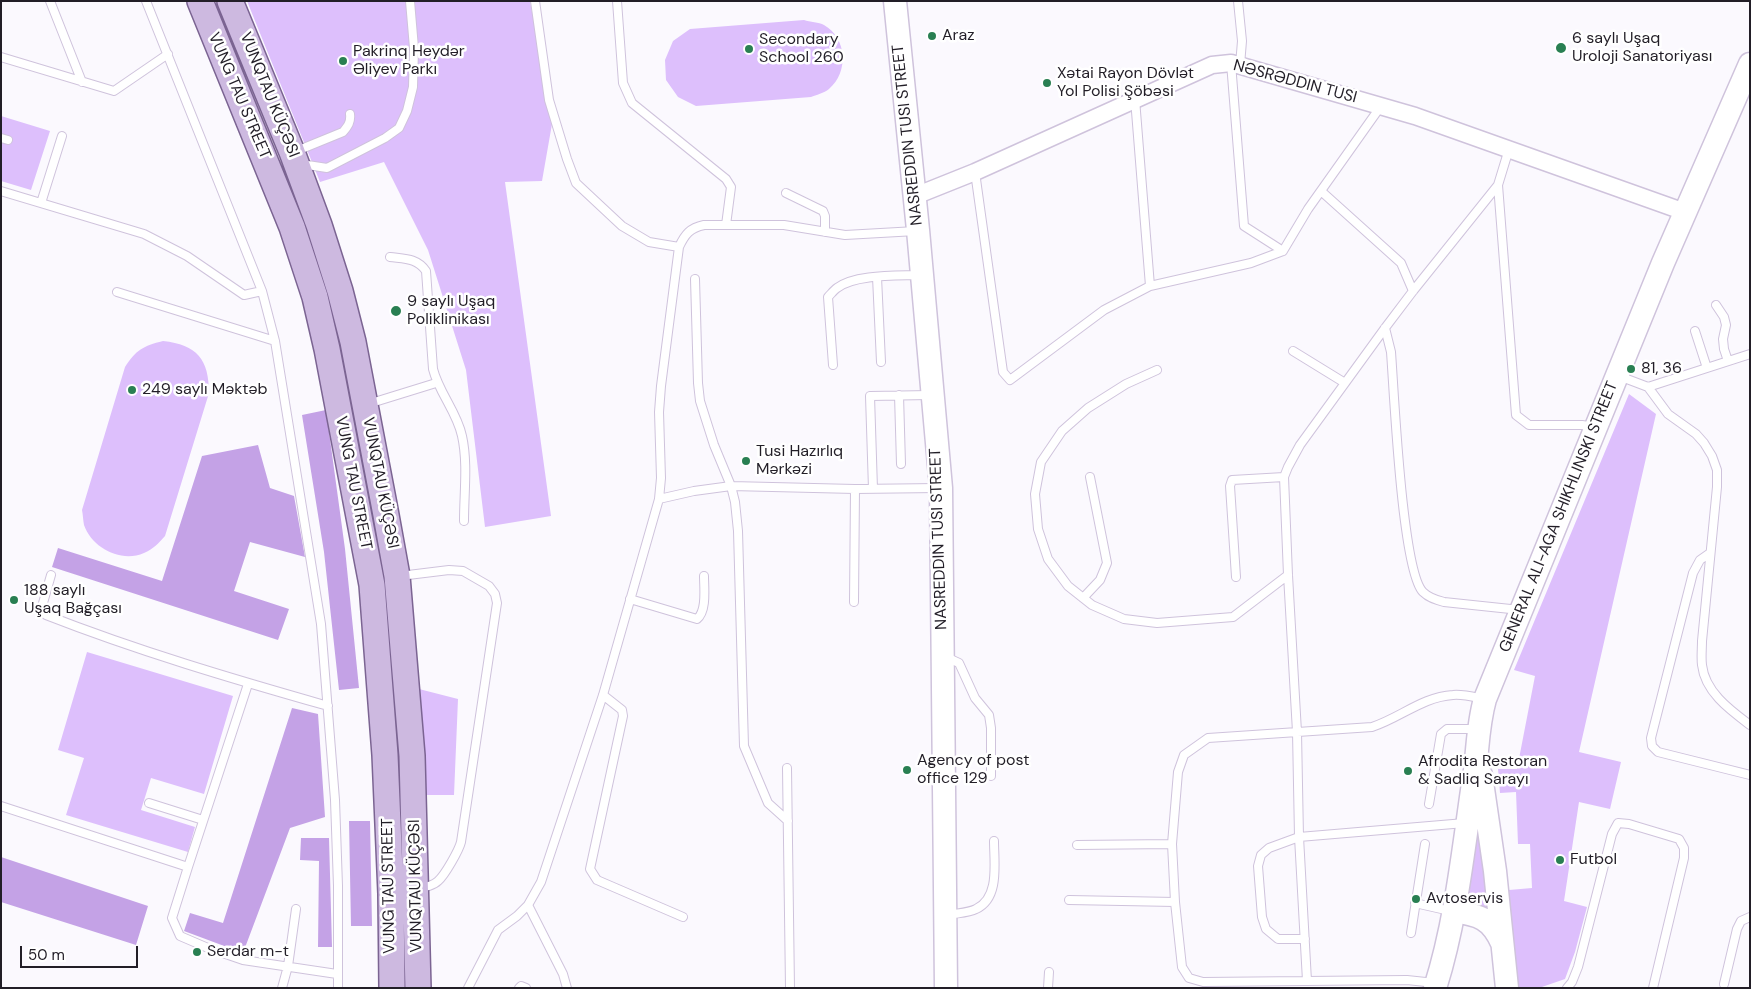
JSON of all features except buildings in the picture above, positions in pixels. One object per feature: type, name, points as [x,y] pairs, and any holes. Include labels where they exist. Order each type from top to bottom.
[{"type":"main road","name":"VUNG TAU STREET","points":[[200,1],[292,227],[315,297],[327,349],[372,585],[385,755],[391,894],[392,988]]},
{"type":"main road","name":"VUNQTAU KÜÇƏSI","points":[[230,1],[319,224],[340,291],[353,342],[397,576],[412,756],[418,988]]},
{"type":"main road","name":"NASREDDIN TUSI STREET","points":[[895,1],[915,196],[941,488],[946,988]]},
{"type":"main road","name":"GENERAL ALI-AGA SHIKHLINSKI STREET","points":[[1436,985],[1444,958],[1453,912],[1477,754],[1478,729],[1485,699],[1595,427],[1685,212],[1750,64]]},
{"type":"main road","points":[[1477,754],[1496,871],[1506,988]]},
{"type":"main road","points":[[1453,912],[1474,915],[1485,920],[1494,928],[1503,946]]},
{"type":"street","name":"NƏSRƏDDIN TUSI","points":[[915,196],[974,172],[1212,65],[1236,64],[1415,116],[1685,212]]},
{"type":"lane","points":[[50,1],[82,82]]},
{"type":"lane","points":[[146,1],[262,291],[275,341],[321,624],[335,809],[338,886],[338,988]]},
{"type":"lane","points":[[294,158],[327,168],[385,138],[399,128],[407,111],[413,87],[414,48],[410,1]]},
{"type":"lane","points":[[535,1],[549,100],[576,183],[622,226],[649,242],[679,247]]},
{"type":"lane","points":[[617,1],[623,83],[632,103],[726,179],[731,187],[726,225]]},
{"type":"lane","points":[[1238,1],[1242,41],[1236,64],[1244,226],[1284,251]]},
{"type":"lane","points":[[1,57],[114,91],[168,54]]},
{"type":"lane","points":[[1135,99],[1150,286]]},
{"type":"lane","points":[[974,172],[1003,372],[1010,380],[1104,310],[1150,286],[1250,263],[1284,251],[1308,209],[1381,106]]},
{"type":"lane","points":[[294,158],[342,132],[348,126],[351,118],[350,114]]},
{"type":"lane","points":[[41,203],[62,136]]},
{"type":"lane","points":[[1307,981],[1284,476],[1300,445],[1385,328],[1498,185],[1509,150]]},
{"type":"lane","points":[[1498,185],[1516,415],[1529,425],[1582,425],[1595,427]]},
{"type":"lane","points":[[1,191],[144,234],[187,256],[244,295],[262,291]]},
{"type":"lane","points":[[1321,191],[1400,263],[1413,291]]},
{"type":"lane","points":[[786,194],[823,211],[825,216],[825,232]]},
{"type":"lane","points":[[468,988],[498,930],[528,905],[541,882],[602,695],[659,500],[661,478],[661,386],[679,247],[684,235],[693,228],[704,225],[784,225],[845,235],[918,230]]},
{"type":"lane","points":[[390,256],[413,260],[421,264],[426,272],[433,369],[436,383],[450,407],[462,435],[465,460],[464,521]]},
{"type":"lane","points":[[833,365],[828,297],[837,287],[852,281],[877,277],[922,275]]},
{"type":"lane","points":[[877,277],[881,362]]},
{"type":"lane","points":[[696,279],[700,401],[714,445],[731,486],[738,531],[744,746],[768,803],[788,821]]},
{"type":"lane","points":[[117,292],[275,341]]},
{"type":"lane","points":[[1716,305],[1724,317],[1726,325],[1723,340],[1728,361]]},
{"type":"lane","points":[[1385,328],[1391,352],[1405,529],[1416,579],[1422,592],[1433,599],[1444,602],[1522,610]]},
{"type":"lane","points":[[1695,331],[1706,368]]},
{"type":"lane","points":[[1293,351],[1345,383]]},
{"type":"lane","points":[[1648,387],[1750,354]]},
{"type":"lane","points":[[1157,370],[1126,384],[1088,408],[1062,431],[1041,462],[1035,494],[1038,529],[1048,559],[1068,586],[1092,605],[1124,619],[1157,624],[1233,617],[1288,575]]},
{"type":"lane","points":[[1617,375],[1648,387],[1668,414],[1696,434],[1712,456],[1717,470],[1717,487],[1702,641],[1702,666],[1705,678],[1713,692],[1727,707],[1750,725]]},
{"type":"lane","points":[[364,405],[436,383]]},
{"type":"lane","points":[[899,395],[902,464]]},
{"type":"lane","points":[[873,489],[870,396],[932,395]]},
{"type":"lane","points":[[1236,577],[1230,486],[1232,480],[1284,476]]},
{"type":"lane","points":[[1082,598],[1100,580],[1107,563],[1090,477]]},
{"type":"lane","points":[[659,500],[694,491],[731,486],[855,490],[941,488]]},
{"type":"lane","points":[[854,602],[855,490]]},
{"type":"lane","points":[[1710,553],[1700,560],[1693,573],[1651,738],[1652,746],[1658,752],[1750,775]]},
{"type":"lane","points":[[397,576],[449,570],[463,571],[489,586],[495,594],[497,603],[461,842],[459,849],[438,881],[416,889]]},
{"type":"lane","points":[[51,574],[41,610],[46,615],[117,642],[248,684],[328,706]]},
{"type":"lane","points":[[630,599],[697,619],[703,609],[704,576]]},
{"type":"lane","points":[[942,655],[959,663],[975,698],[989,715],[992,728],[991,776]]},
{"type":"lane","points":[[248,684],[172,918],[180,936],[242,960],[337,974]]},
{"type":"lane","points":[[602,695],[622,710],[624,716],[590,868],[598,880],[683,917]]},
{"type":"lane","points":[[1436,985],[1407,980],[1203,982],[1188,978],[1182,967],[1175,902],[1172,844],[1178,772],[1184,755],[1208,738],[1372,727],[1389,722],[1419,704],[1437,697],[1455,695],[1485,699]]},
{"type":"lane","points":[[1429,804],[1441,734],[1446,729],[1478,729]]},
{"type":"lane","points":[[787,768],[790,988]]},
{"type":"lane","points":[[149,803],[203,820]]},
{"type":"lane","points":[[1,806],[188,867]]},
{"type":"lane","points":[[1305,939],[1278,938],[1266,929],[1262,917],[1258,866],[1261,856],[1270,848],[1299,837],[1467,822]]},
{"type":"lane","points":[[1567,988],[1572,982],[1578,967],[1612,834],[1618,823],[1629,824],[1679,839],[1684,848],[1684,858],[1653,988]]},
{"type":"lane","points":[[944,916],[976,909],[987,899],[994,884],[994,841]]},
{"type":"lane","points":[[1077,846],[1172,844]]},
{"type":"lane","points":[[1411,933],[1425,844]]},
{"type":"lane","points":[[1069,900],[1175,902]]},
{"type":"lane","points":[[1415,904],[1453,912]]},
{"type":"lane","points":[[528,905],[563,974],[567,988]]},
{"type":"lane","points":[[282,988],[288,966],[296,909]]},
{"type":"lane","points":[[1724,984],[1737,929],[1741,921],[1750,917]]},
{"type":"lane","points":[[1048,972],[1048,988]]},
{"type":"lane","points":[[519,988],[521,986],[526,988]]},
{"type":"shaded area","points":[[247,1],[530,1],[552,124],[542,181],[505,182],[551,516],[485,527],[466,370],[428,250],[384,162],[320,182]]},
{"type":"shaded area","points":[[804,20],[824,25],[832,31],[841,46],[843,56],[840,74],[829,89],[822,93],[811,97],[696,106],[678,97],[666,80],[665,60],[673,41],[690,29]]},
{"type":"shaded area","points":[[1,116],[50,131],[31,190],[1,181]]},
{"type":"shaded area","points":[[163,341],[185,346],[199,356],[207,371],[209,393],[165,536],[156,546],[144,553],[135,556],[117,555],[100,547],[88,533],[84,525],[82,510],[125,367],[133,356],[141,350]]},
{"type":"shaded area","points":[[1629,394],[1656,414],[1579,752],[1621,762],[1610,809],[1579,802],[1564,901],[1587,907],[1575,952],[1565,979],[1539,988],[1517,988],[1509,890],[1532,888],[1530,844],[1518,844],[1516,792],[1500,793],[1498,769],[1517,769],[1535,676],[1514,670]]},
{"type":"shaded area","points":[[326,410],[345,549],[359,688],[339,690],[324,552],[302,415]]},
{"type":"shaded area","points":[[258,445],[270,488],[294,496],[305,557],[250,542],[234,591],[289,609],[278,640],[52,567],[58,548],[162,581],[202,456]]},
{"type":"shaded area","points":[[87,652],[233,696],[204,794],[151,778],[141,810],[195,827],[188,852],[66,815],[84,758],[58,750]]},
{"type":"shaded area","points":[[419,689],[458,699],[454,795],[426,795]]},
{"type":"shaded area","points":[[292,708],[318,714],[325,817],[290,828],[243,953],[184,931],[190,913],[223,923]]},
{"type":"shaded area","points":[[1478,807],[1494,912],[1463,901]]},
{"type":"shaded area","points":[[349,821],[370,821],[372,926],[351,926]]},
{"type":"shaded area","points":[[301,838],[329,838],[332,947],[318,947],[319,861],[300,860]]},
{"type":"shaded area","points":[[1,857],[148,906],[136,945],[1,902]]},
{"type":"place","name":"Araz","points":[[932,36]]},
{"type":"place","name":"6 saylı Uşaq Uroloji Sanatoriyası","points":[[1561,48]]},
{"type":"place","name":"Secondary School 260","points":[[749,49]]},
{"type":"place","name":"Pakrinq Heydər Əliyev Parkı","points":[[343,61]]},
{"type":"place","name":"Xətai Rayon Dövlət Yol Polisi Şöbəsi","points":[[1047,83]]},
{"type":"place","name":"9 saylı Uşaq Poliklinikası","points":[[396,311]]},
{"type":"place","name":"81, 36","points":[[1631,369]]},
{"type":"place","name":"249 saylı Məktəb","points":[[132,390]]},
{"type":"place","name":"Tusi Hazırlıq Mərkəzi","points":[[746,461]]},
{"type":"place","name":"188 saylı Uşaq Bağçası","points":[[14,600]]},
{"type":"place","name":"Agency of post office 129","points":[[907,770]]},
{"type":"place","name":"Afrodita Restoran & Sadliq Sarayı","points":[[1408,771]]},
{"type":"place","name":"Futbol","points":[[1560,860]]},
{"type":"place","name":"Avtoservis","points":[[1416,899]]},
{"type":"place","name":"Serdar m-t","points":[[197,952]]}]
